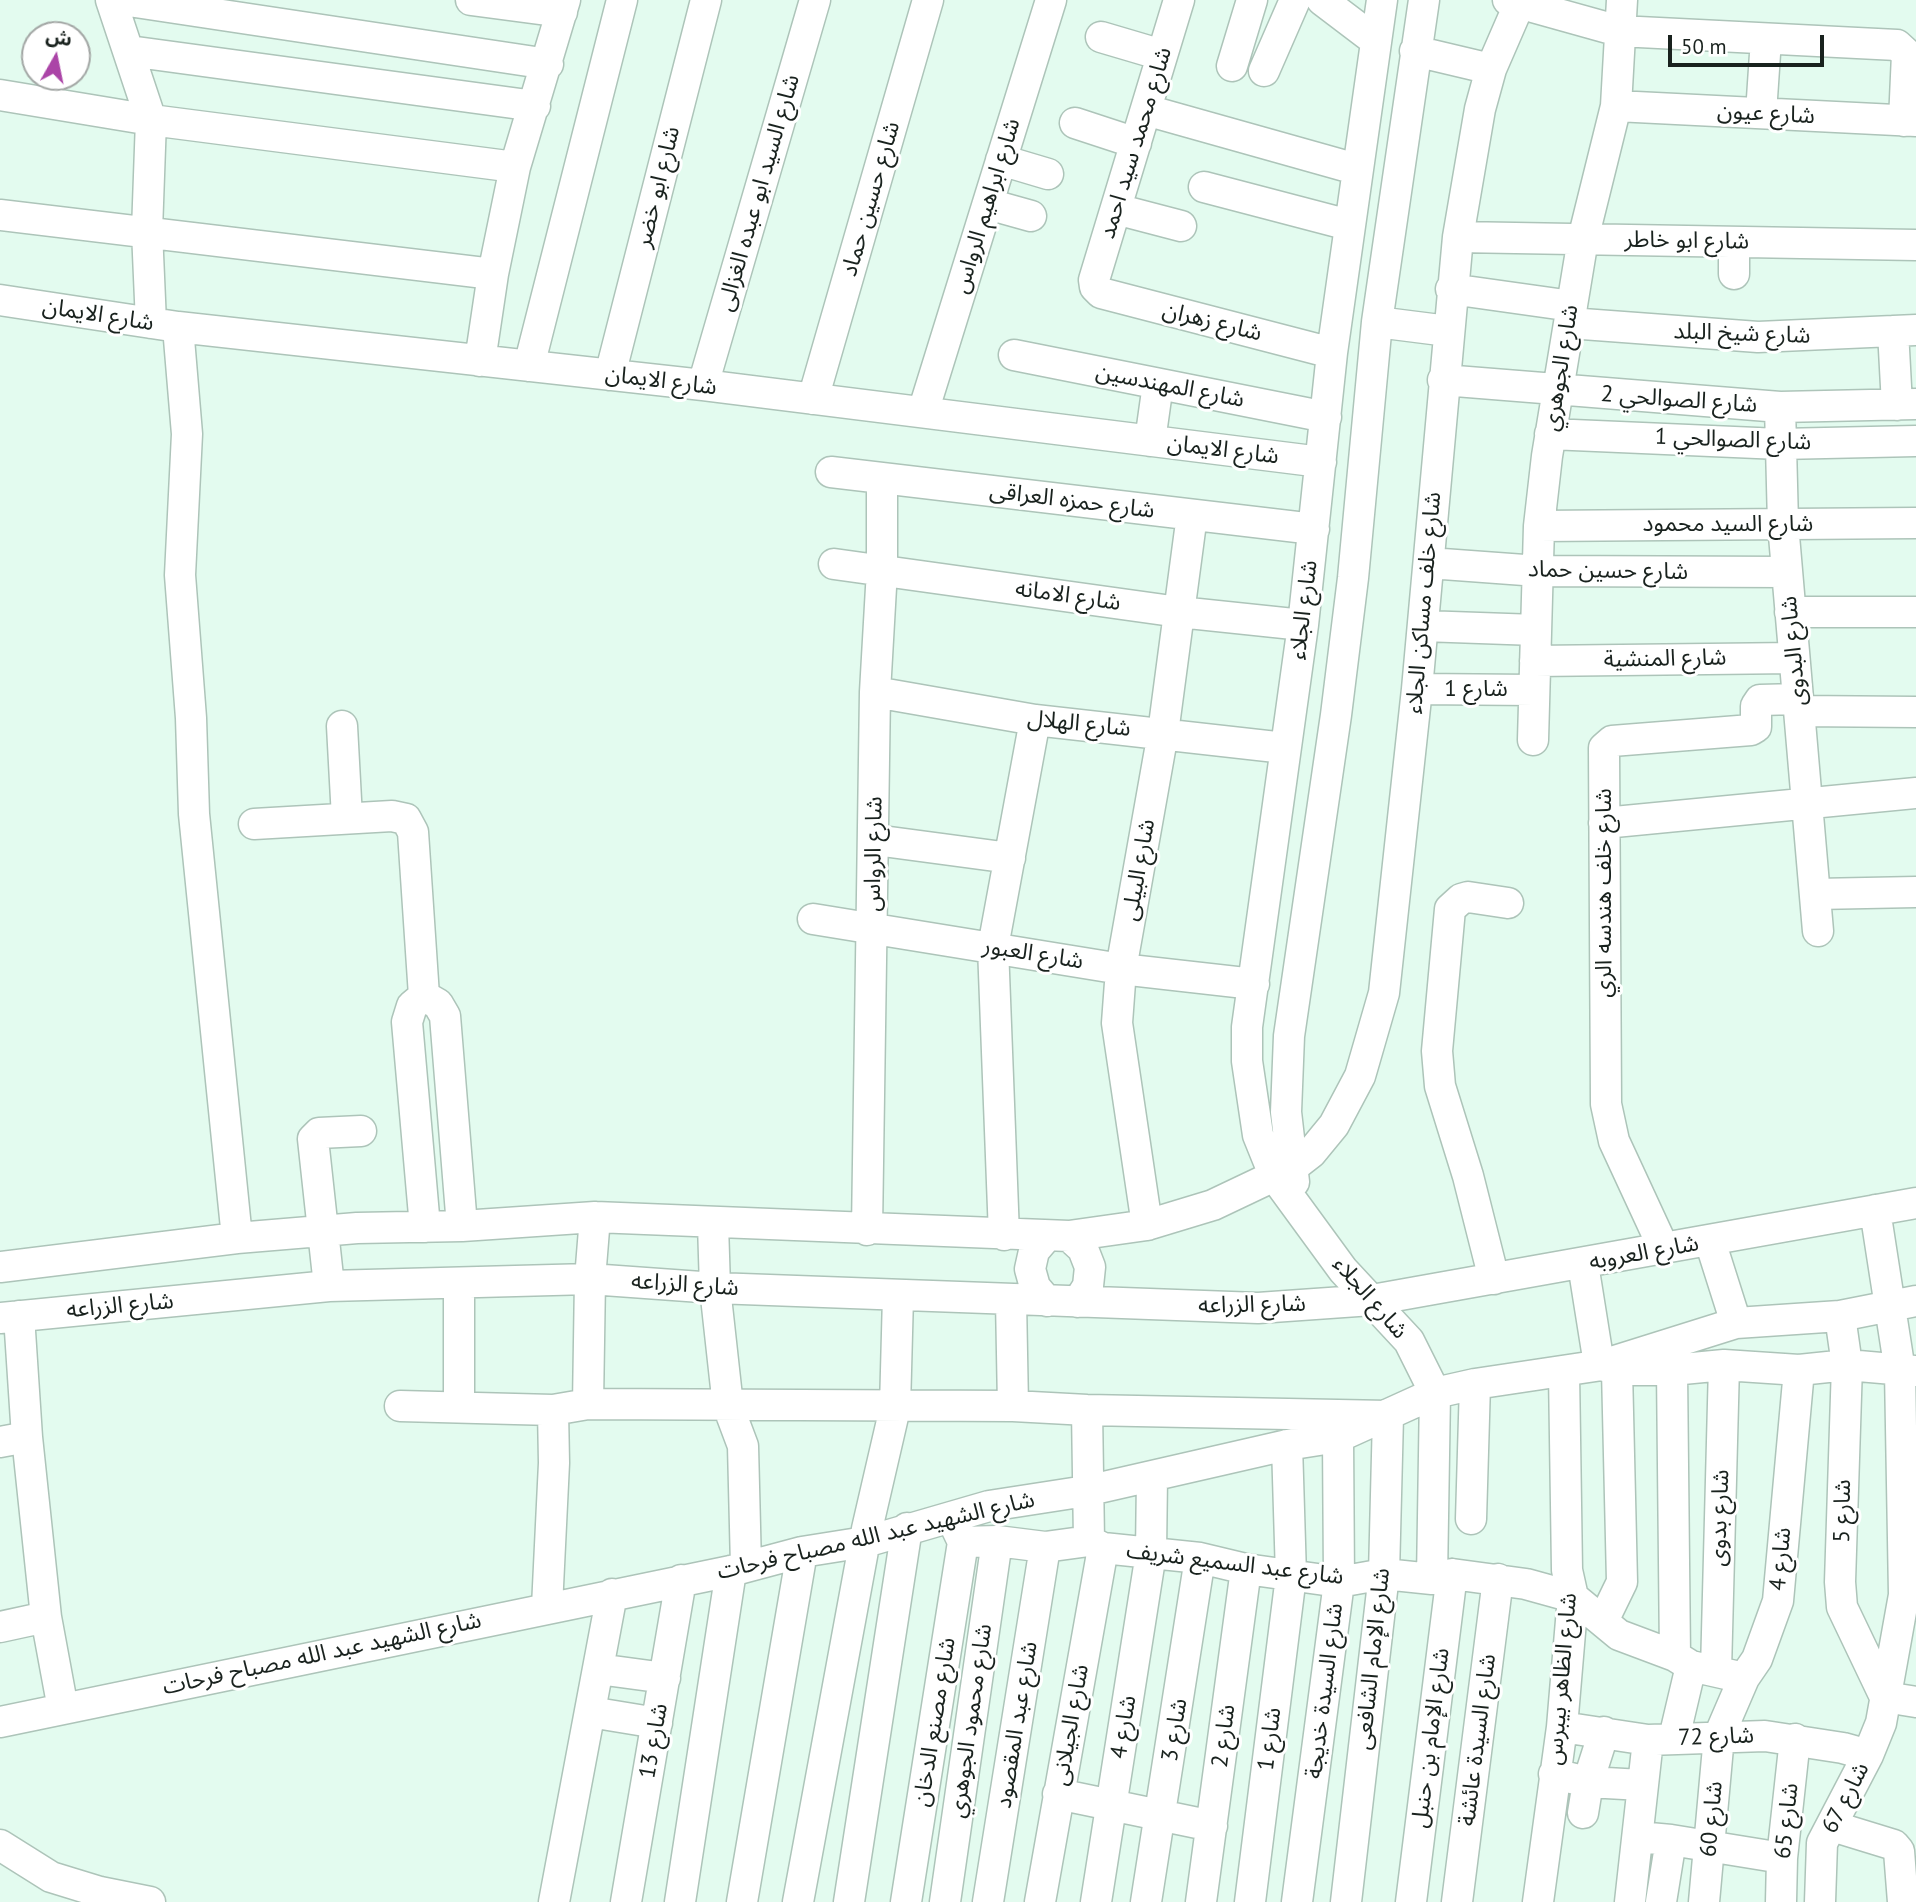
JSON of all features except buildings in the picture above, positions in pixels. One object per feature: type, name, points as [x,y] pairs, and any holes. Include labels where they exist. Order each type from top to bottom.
[{"type":"street","points":[[111,0],[151,120],[147,231],[187,434],[180,576],[191,718],[194,814],[237,1238]]},
{"type":"street","points":[[122,0],[548,64]]},
{"type":"street","points":[[471,0],[563,6],[548,64],[515,167],[493,274],[481,361]]},
{"type":"street","points":[[529,366],[622,0]]},
{"type":"street","name":"شارع ابو خضر","points":[[610,375],[706,0]]},
{"type":"street","name":"شارع السيد ابو عبده الغزالى","points":[[703,385],[815,0]]},
{"type":"street","name":"شارع حسين حماد","points":[[813,399],[928,0]]},
{"type":"street","name":"شارع ابراهيم الرواس","points":[[923,412],[1051,0]]},
{"type":"street","name":"شارع محمد سيد احمد","points":[[1095,287],[1094,280],[1179,0]]},
{"type":"street","points":[[1232,66],[1252,0]]},
{"type":"street","points":[[1264,71],[1295,0]]},
{"type":"street","points":[[1322,0],[1376,41]]},
{"type":"street","name":"شارع الجلاء","points":[[1382,0],[1332,353],[1303,625],[1247,1027],[1247,1061],[1258,1135],[1284,1172],[1296,1210],[1343,1270],[1409,1341],[1435,1393]]},
{"type":"street","name":"شارع الجلاء","points":[[1284,1172],[1289,1036],[1336,716],[1353,578],[1377,322],[1424,0]]},
{"type":"street","name":"شارع الجوهري","points":[[1533,740],[1539,526],[1550,434],[1583,240],[1616,106],[1622,0]]},
{"type":"street","points":[[1516,1],[1619,32],[1897,45],[1905,49],[1910,121]]},
{"type":"street","name":"شارع خلف مساكن الجلاء","points":[[1284,1172],[1311,1153],[1334,1125],[1360,1076],[1384,993],[1429,563],[1451,289],[1480,109],[1491,69],[1516,1]]},
{"type":"street","points":[[1101,37],[1162,55]]},
{"type":"street","points":[[1760,113],[1766,38]]},
{"type":"street","points":[[129,51],[535,106]]},
{"type":"street","points":[[1415,51],[1491,69]]},
{"type":"street","points":[[0,95],[151,120],[515,167]]},
{"type":"street","name":"شارع عيون","points":[[1616,106],[1910,121]]},
{"type":"street","points":[[1146,110],[1356,169]]},
{"type":"street","points":[[1075,123],[1136,143]]},
{"type":"street","points":[[1001,160],[1048,174]]},
{"type":"street","points":[[1204,187],[1349,225]]},
{"type":"street","points":[[988,204],[1031,216]]},
{"type":"street","points":[[1116,209],[1181,226]]},
{"type":"street","points":[[0,215],[493,274]]},
{"type":"street","name":"شارع ابو خاطر","points":[[1458,237],[1916,245]]},
{"type":"street","points":[[1734,242],[1734,274]]},
{"type":"street","name":"شارع زهران","points":[[1095,287],[1101,293],[1332,353]]},
{"type":"street","name":"شارع شيخ البلد","points":[[1451,289],[1570,315],[1758,337],[1905,331]]},
{"type":"street","name":"شارع الايمان","points":[[0,300],[165,325],[703,385],[1321,462]]},
{"type":"street","points":[[1377,322],[1448,331]]},
{"type":"street","points":[[1905,331],[1907,405]]},
{"type":"street","name":"شارع المهندسين","points":[[1014,355],[1326,417]]},
{"type":"street","name":"شارع الصوالحي 2","points":[[1443,380],[1780,407],[1907,405]]},
{"type":"street","points":[[1150,441],[1158,384]]},
{"type":"street","name":"شارع البدوى","points":[[1780,407],[1783,524],[1818,930]]},
{"type":"street","name":"شارع الصوالحي 1","points":[[1550,434],[1780,444],[1916,441]]},
{"type":"street","name":"شارع حمزه العراقى","points":[[831,472],[1314,529]]},
{"type":"street","name":"شارع الرواس","points":[[867,1230],[875,840],[875,692],[882,570],[882,478]]},
{"type":"street","name":"شارع البيلى","points":[[1147,1225],[1119,1052],[1117,1023],[1122,969],[1163,733],[1192,515]]},
{"type":"street","name":"شارع السيد محمود","points":[[1539,526],[1916,523]]},
{"type":"street","name":"شارع حسين حماد","points":[[1429,563],[1538,571],[1787,572]]},
{"type":"street","name":"شارع الامانه","points":[[834,564],[1179,612],[1303,625]]},
{"type":"street","points":[[1790,612],[1916,612]]},
{"type":"street","points":[[1423,626],[1536,630]]},
{"type":"street","name":"شارع المنشية","points":[[1535,675],[1794,658]]},
{"type":"street","name":"شارع 1","points":[[1417,689],[1535,675]]},
{"type":"street","name":"شارع الهلال","points":[[875,692],[1035,720],[1285,748]]},
{"type":"street","name":"شارع خلف هندسه الري","points":[[1664,1249],[1608,1124],[1603,752],[1612,741],[1751,730],[1756,726],[1758,702],[1798,705]]},
{"type":"street","points":[[1798,705],[1916,712]]},
{"type":"street","points":[[1292,708],[1299,719],[1311,725],[1325,724],[1336,716]]},
{"type":"street","points":[[1004,1235],[993,947],[1035,720]]},
{"type":"street","points":[[342,726],[347,818]]},
{"type":"street","points":[[1279,797],[1289,789],[1303,787],[1315,792],[1323,803]]},
{"type":"street","points":[[1604,823],[1916,793]]},
{"type":"street","points":[[254,824],[399,817],[411,825],[424,996]]},
{"type":"street","points":[[875,840],[1010,858]]},
{"type":"street","points":[[1816,894],[1916,892]]},
{"type":"street","points":[[1494,1279],[1466,1167],[1440,1086],[1437,1051],[1450,909],[1461,899],[1468,897],[1508,903]]},
{"type":"street","name":"شارع العبور","points":[[813,919],[873,931],[993,947],[1122,969],[1254,984]]},
{"type":"street","points":[[424,996],[438,1004],[445,1016],[462,1226]]},
{"type":"street","points":[[424,996],[412,1006],[407,1022],[425,1227]]},
{"type":"street","points":[[329,1286],[313,1139],[319,1133],[361,1130]]},
{"type":"street","points":[[0,1267],[237,1238],[595,1217],[713,1224],[1057,1236],[1147,1225],[1213,1205],[1284,1172]]},
{"type":"street","name":"شارع العروبه","points":[[1372,1300],[1916,1203]]},
{"type":"street","name":"شارع 67","points":[[1820,1902],[1822,1843],[1868,1755],[1881,1723],[1910,1594],[1908,1371],[1902,1304],[1875,1210]]},
{"type":"street","points":[[588,1405],[590,1279],[595,1217]]},
{"type":"street","points":[[680,1902],[738,1569],[743,1446],[728,1406],[715,1288],[713,1224]]},
{"type":"street","points":[[1047,1301],[1035,1287],[1030,1269],[1034,1251],[1057,1236]]},
{"type":"street","points":[[1057,1236],[1083,1249],[1090,1267],[1088,1286],[1078,1303]]},
{"type":"street","points":[[1710,1241],[1736,1323]]},
{"type":"street","points":[[1583,1264],[1598,1357],[1609,1368],[1622,1583],[1603,1620]]},
{"type":"street","name":"شارع الزراعه","points":[[9,1317],[329,1286],[590,1279],[898,1296],[1258,1308],[1372,1300]]},
{"type":"street","points":[[459,1283],[459,1408]]},
{"type":"street","points":[[798,1902],[865,1542],[895,1408],[898,1296]]},
{"type":"street","points":[[1012,1300],[1013,1406]]},
{"type":"street","points":[[1609,1368],[1736,1323],[1840,1317],[1902,1304]]},
{"type":"street","points":[[9,1317],[13,1440],[63,1709]]},
{"type":"street","name":"شارع 5","points":[[1840,1317],[1847,1365],[1840,1582],[1842,1606],[1885,1697]]},
{"type":"street","name":"شارع الشهيد عبد الله مصباح فرحات","points":[[0,1722],[738,1569],[802,1552],[865,1542],[907,1528],[957,1530],[989,1506],[1086,1491],[1287,1445],[1338,1437],[1435,1393],[1475,1384],[1609,1368],[1672,1370],[1724,1365],[1798,1370],[1847,1365],[1908,1371]]},
{"type":"street","name":"شارع بدوى","points":[[1706,1668],[1724,1365]]},
{"type":"street","points":[[1630,1902],[1642,1785],[1661,1739],[1706,1668],[1672,1370]]},
{"type":"street","name":"شارع 4","points":[[1720,1736],[1706,1668],[1757,1659],[1778,1601],[1798,1370]]},
{"type":"street","name":"شارع الظاهر بيبرس","points":[[1538,1902],[1553,1774],[1562,1727],[1573,1597],[1567,1570],[1564,1372]]},
{"type":"street","points":[[1471,1519],[1475,1384]]},
{"type":"street","name":"شارع الإمام بن حنبل","points":[[1411,1902],[1442,1577],[1435,1393]]},
{"type":"street","points":[[400,1406],[553,1410],[588,1405],[895,1408],[1013,1406],[1388,1416]]},
{"type":"street","points":[[547,1607],[554,1463],[553,1410]]},
{"type":"street","name":"شارع الجيلانى","points":[[1040,1902],[1096,1544],[1086,1491],[1087,1410]]},
{"type":"street","name":"شارع الإمام الشافعى","points":[[1346,1902],[1384,1574],[1388,1416]]},
{"type":"street","name":"شارع السيدة خديجة","points":[[1297,1902],[1339,1582],[1338,1437]]},
{"type":"street","name":"شارع 1","points":[[1250,1902],[1291,1576],[1287,1445]]},
{"type":"street","name":"شارع 4","points":[[1096,1902],[1151,1553],[1152,1477]]},
{"type":"street","points":[[849,1902],[907,1528]]},
{"type":"street","name":"شارع عبد السميع شريف","points":[[957,1530],[998,1541],[1045,1547],[1096,1544],[1200,1558],[1246,1569],[1339,1582],[1384,1574],[1498,1579],[1573,1597]]},
{"type":"street","name":"شارع مصنع الدخان","points":[[906,1902],[957,1530]]},
{"type":"street","name":"شارع محمود الجوهري","points":[[945,1902],[998,1541]]},
{"type":"street","name":"شارع عبد المقصود","points":[[988,1902],[1045,1547]]},
{"type":"street","points":[[742,1902],[802,1552]]},
{"type":"street","name":"شارع 3","points":[[1146,1902],[1162,1816],[1200,1558]]},
{"type":"street","name":"شارع 2","points":[[1201,1902],[1246,1569]]},
{"type":"street","name":"شارع السيدة عائشة","points":[[1457,1902],[1498,1579]]},
{"type":"street","name":"شارع 13","points":[[626,1902],[681,1580]]},
{"type":"street","points":[[554,1902],[612,1594]]},
{"type":"street","points":[[1573,1597],[1619,1635],[1706,1668]]},
{"type":"street","points":[[0,1627],[46,1618]]},
{"type":"street","points":[[598,1668],[664,1678]]},
{"type":"street","points":[[1885,1697],[1916,1702]]},
{"type":"street","points":[[590,1712],[657,1723]]},
{"type":"street","name":"شارع 72","points":[[1562,1727],[1661,1739],[1720,1736],[1795,1740],[1868,1755]]},
{"type":"street","points":[[1583,1813],[1588,1782],[1604,1731]]},
{"type":"street","name":"شارع 60","points":[[1704,1902],[1720,1736]]},
{"type":"street","name":"شارع 65","points":[[1781,1902],[1782,1858],[1795,1740]]},
{"type":"street","points":[[1553,1774],[1588,1782],[1642,1785]]},
{"type":"street","points":[[1058,1794],[1212,1826]]},
{"type":"street","points":[[1832,1826],[1894,1845],[1899,1851],[1903,1902]]},
{"type":"street","points":[[1638,1838],[1671,1839],[1710,1848],[1782,1858]]},
{"type":"street","points":[[1661,1902],[1671,1839]]},
{"type":"street","points":[[0,1845],[51,1877],[100,1892],[150,1902]]}]
